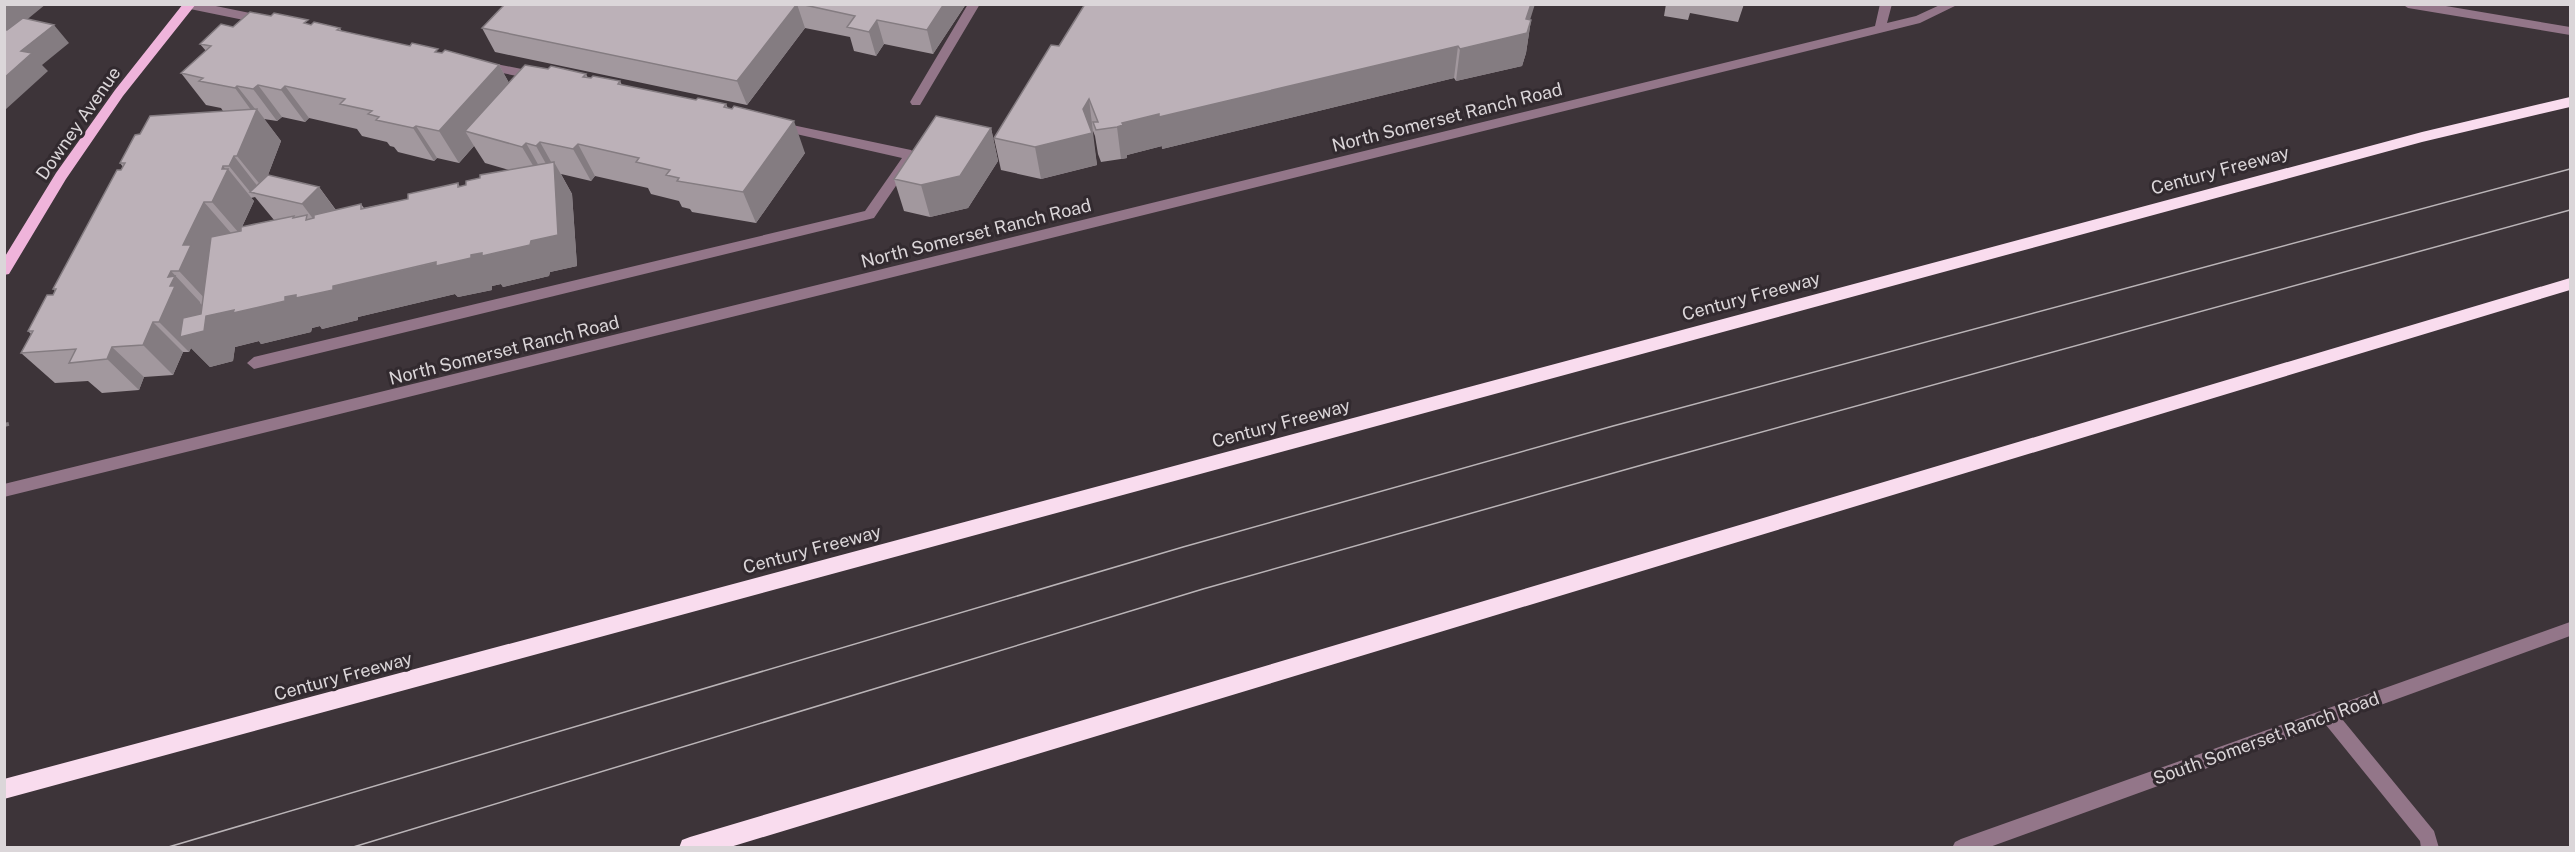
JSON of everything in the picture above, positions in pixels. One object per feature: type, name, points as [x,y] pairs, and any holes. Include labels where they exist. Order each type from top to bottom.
[{"type":"highway","name":"Century Freeway","points":[[4,789],[2399,144],[2571,102]]},
{"type":"highway","points":[[690,848],[2571,284]]},
{"type":"main road","name":"Downey Avenue","points":[[4,270],[61,176],[119,93],[190,5]]},
{"type":"street","points":[[916,102],[974,4]]},
{"type":"street","points":[[1880,29],[1887,4]]},
{"type":"street","name":"North Somerset Ranch Road","points":[[4,491],[1880,29],[1920,19],[1953,4]]},
{"type":"street","points":[[2408,4],[2571,31]]},
{"type":"street","points":[[190,5],[283,24]]},
{"type":"street","points":[[469,62],[550,79]]},
{"type":"street","points":[[254,363],[869,215],[911,155],[759,122]]},
{"type":"street","name":"South Somerset Ranch Road","points":[[1961,848],[2571,629]]},
{"type":"street","points":[[2329,716],[2428,837],[2430,848]]},
{"type":"path","points":[[4,425],[13,423]]},
{"type":"building","points":[[505,4],[797,4],[737,81],[482,28]]},
{"type":"building","points":[[800,4],[944,4],[927,30],[877,20],[869,32],[847,27],[855,16]]},
{"type":"building","points":[[1085,4],[1531,4],[1526,19],[1531,20],[1527,33],[1460,49],[1458,46],[1159,117],[1159,114],[1122,123],[1123,125],[1117,127],[1096,130],[1093,122],[1098,122],[1089,99],[1083,109],[1092,133],[1035,147],[994,138],[1051,45],[1059,46]]},
{"type":"building","points":[[250,12],[271,16],[274,13],[308,20],[304,23],[311,25],[314,22],[340,28],[337,30],[410,46],[412,43],[438,49],[435,52],[442,53],[445,50],[499,65],[439,131],[376,120],[379,117],[368,114],[372,111],[340,104],[345,99],[285,86],[281,90],[258,85],[253,89],[237,86],[235,88],[199,81],[203,78],[181,73],[211,46],[200,44],[221,24],[233,27]]},
{"type":"building","points":[[23,18],[54,25],[21,51],[32,53],[4,78],[4,30]]},
{"type":"building","points":[[525,65],[548,69],[551,66],[586,74],[583,77],[593,76],[620,81],[618,84],[696,100],[698,98],[726,104],[724,107],[732,109],[734,106],[794,121],[743,192],[677,181],[679,178],[666,175],[670,170],[636,162],[639,158],[578,144],[573,149],[540,142],[536,146],[526,143],[522,147],[465,131]]},
{"type":"building","points":[[257,109],[237,156],[234,156],[229,166],[223,166],[222,169],[228,169],[212,202],[204,202],[183,245],[191,245],[179,271],[171,271],[168,277],[175,276],[170,286],[175,286],[159,322],[153,322],[143,345],[112,347],[107,359],[69,363],[76,349],[21,353],[33,331],[28,331],[47,295],[53,295],[56,289],[53,289],[117,170],[121,170],[125,163],[120,163],[135,135],[140,134],[150,116]]},
{"type":"building","points":[[936,116],[991,128],[960,176],[921,185],[894,179]]},
{"type":"building","points":[[554,162],[558,235],[531,241],[530,245],[482,256],[482,253],[471,255],[471,258],[436,266],[436,262],[333,286],[333,290],[296,298],[296,295],[285,297],[285,301],[233,313],[234,310],[206,316],[204,331],[180,337],[183,318],[201,314],[211,237],[241,231],[241,227],[294,216],[293,218],[307,215],[306,220],[314,218],[314,215],[361,204],[361,209],[408,199],[408,194],[458,183],[458,187],[466,185],[466,181],[480,178],[480,175]]},
{"type":"building","points":[[268,175],[319,187],[302,204],[250,192]]},
{"type":"tram line","points":[[165,848],[1183,547],[1613,426],[2570,169]]},
{"type":"tram line","points":[[350,848],[1203,589],[1649,463],[2570,210]]}]
